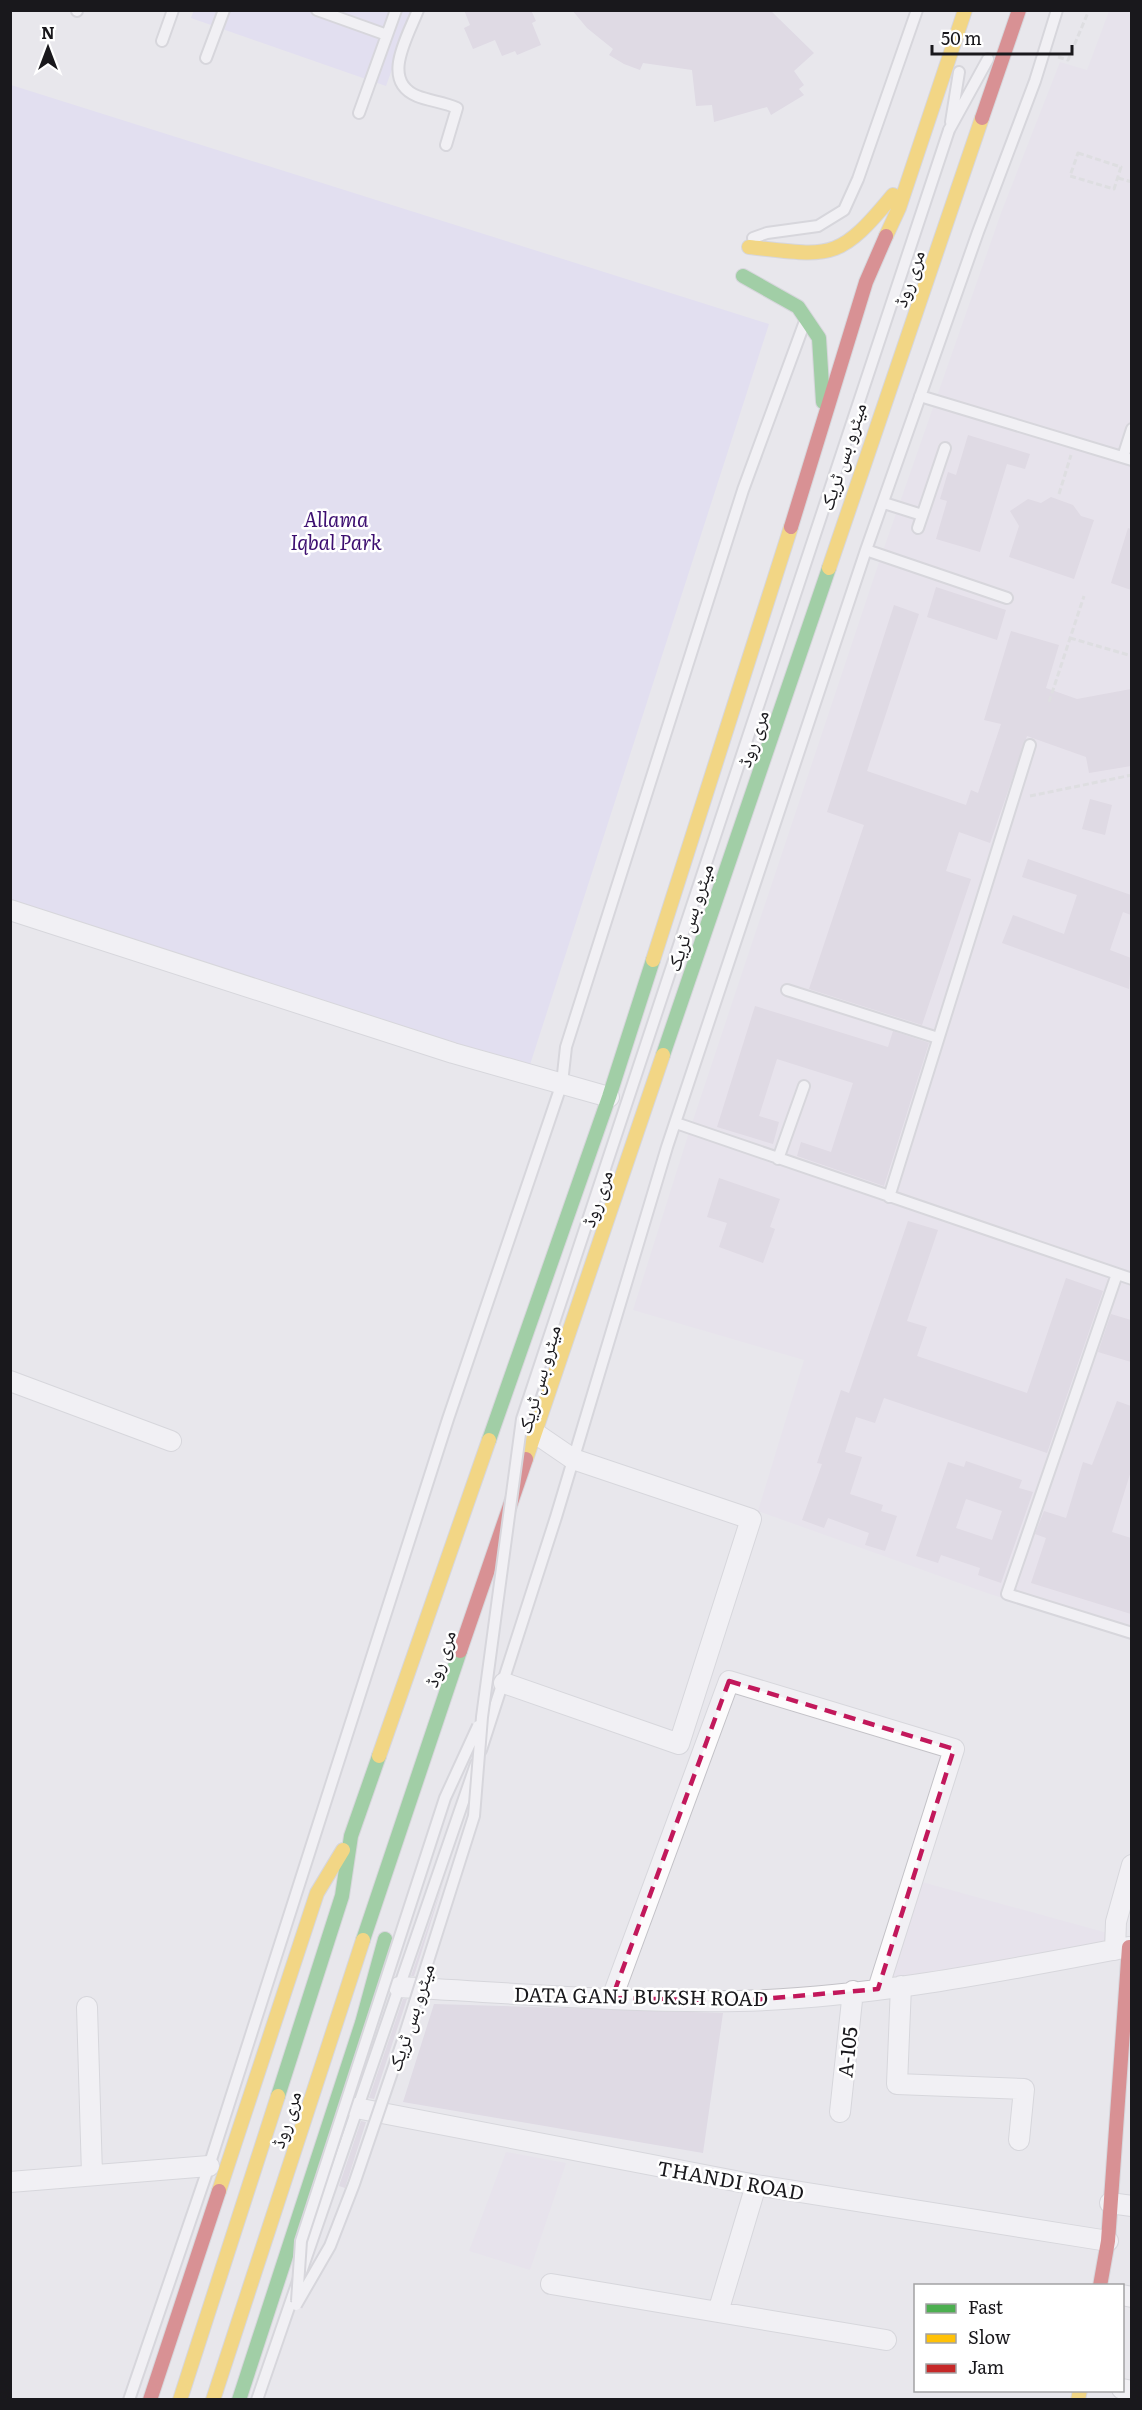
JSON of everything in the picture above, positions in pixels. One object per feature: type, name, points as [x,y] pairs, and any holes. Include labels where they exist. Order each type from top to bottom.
[{"type":"main road","name":"مری روڈ","points":[[180,2400],[342,1896],[351,1836],[609,1096],[825,424],[866,282],[911,173],[965,10]]},
{"type":"main road","name":"مری روڈ","points":[[213,2400],[397,1837],[536,1433],[879,469],[1019,10]]},
{"type":"main road","name":"مری روڈ","points":[[742,246],[814,254],[838,249],[866,227],[911,173]]},
{"type":"main road","points":[[743,276],[798,307],[819,338],[825,424]]},
{"type":"main road","points":[[150,2400],[317,1893],[351,1836]]},
{"type":"main road","points":[[395,1891],[397,1837]]},
{"type":"main road","points":[[239,2400],[362,2023],[389,1923]]},
{"type":"main road","points":[[1100,2284],[1108,2241],[1126,2060],[1125,1948]]},
{"type":"street","points":[[10,910],[453,1053],[609,1096]]},
{"type":"street","points":[[10,1381],[171,1441]]},
{"type":"street","points":[[504,1683],[679,1744],[752,1519],[573,1459],[536,1433]]},
{"type":"street","points":[[612,1998],[729,1681],[954,1749],[878,1989]]},
{"type":"street","points":[[1125,1948],[1116,1922],[1131,1864]]},
{"type":"street","name":"DATA GANJ BUKSH ROAD","points":[[399,1987],[612,1998],[740,2001],[901,1986],[1043,1964],[1125,1948]]},
{"type":"street","points":[[901,1986],[897,2084],[1024,2089],[1019,2140]]},
{"type":"street","name":"A-105","points":[[840,2112],[853,1991]]},
{"type":"street","points":[[87,2007],[92,2174]]},
{"type":"street","name":"THANDI ROAD","points":[[356,2109],[756,2185],[1108,2241]]},
{"type":"street","points":[[10,2182],[209,2166]]},
{"type":"street","points":[[718,2312],[756,2185]]},
{"type":"street","points":[[1110,2203],[1131,2206]]},
{"type":"street","points":[[551,2284],[886,2340]]},
{"type":"lane","points":[[162,41],[173,10]]},
{"type":"lane","points":[[207,58],[224,10]]},
{"type":"lane","points":[[317,10],[387,36]]},
{"type":"lane","points":[[359,113],[396,10]]},
{"type":"lane","points":[[418,10],[399,58],[398,78],[408,92],[456,108],[446,145]]},
{"type":"lane","points":[[742,246],[767,233],[818,226],[844,210],[858,179],[917,10]]},
{"type":"lane","name":"میٹرو بس ٹریک","points":[[264,2400],[296,2305],[330,2246],[354,2184],[403,2040],[474,1816],[482,1717],[522,1419],[949,130],[966,31],[973,10]]},
{"type":"lane","name":"میٹرو بس ٹریک","points":[[949,130],[995,46],[1007,10]]},
{"type":"lane","points":[[257,2400],[504,1683],[676,1123],[866,550],[884,503],[879,469],[920,396],[1057,10]]},
{"type":"lane","points":[[129,2400],[209,2166],[448,1419],[562,1083],[566,1047],[743,490],[806,319]]},
{"type":"lane","points":[[920,396],[1127,458],[1131,429]]},
{"type":"lane","points":[[918,528],[945,448]]},
{"type":"lane","points":[[884,503],[922,515]]},
{"type":"lane","points":[[866,550],[1007,598]]},
{"type":"lane","points":[[889,1197],[1030,745]]},
{"type":"lane","points":[[787,990],[938,1038]]},
{"type":"lane","points":[[778,1160],[804,1086]]},
{"type":"lane","points":[[676,1123],[778,1160],[1131,1279]]},
{"type":"lane","points":[[1117,1274],[1007,1594],[1131,1633]]},
{"type":"lane","name":"میٹرو بس ٹریک","points":[[296,2305],[301,2241],[445,1798],[482,1717]]},
{"type":"path","points":[[1044,52],[1068,60],[1089,10]]},
{"type":"path","points":[[1078,153],[1122,167],[1118,178],[1114,189],[1070,176],[1078,153]]},
{"type":"path","points":[[1118,178],[1131,182]]},
{"type":"path","points":[[1059,494],[1075,443]]},
{"type":"path","points":[[1049,702],[1084,596]]},
{"type":"path","points":[[1070,638],[1131,656]]},
{"type":"path","points":[[1014,799],[1131,776]]},
{"type":"highlighted area","points":[[729,1681],[954,1749],[878,1989],[740,2001],[612,1998]]},
{"type":"shaded area","points":[[1109,11],[1131,11],[1131,1640],[987,1593],[758,1511],[804,1360],[633,1310],[690,1129],[878,565],[1001,213],[1060,62],[1087,70]]},
{"type":"shaded area","points":[[922,1882],[1111,1934],[1105,1942],[1037,1958],[890,1980]]},
{"type":"shaded area","points":[[506,2152],[566,2163],[530,2270],[469,2251]]},
{"type":"green space","points":[[194,10],[413,11],[386,86],[191,18]]},
{"type":"green space","name":"Allama Iqbal Park","points":[[11,85],[769,324],[527,1074],[11,908]]},
{"type":"building","points":[[464,10],[531,10],[536,21],[532,23],[541,45],[517,55],[515,51],[502,56],[495,40],[473,49],[464,28],[470,25]]},
{"type":"building","points":[[572,10],[770,10],[814,53],[794,71],[804,85],[799,89],[804,95],[771,115],[767,107],[714,122],[712,105],[696,106],[692,70],[643,63],[640,70],[624,64],[609,55],[613,49],[587,28]]},
{"type":"building","points":[[968,435],[1030,454],[1025,469],[1007,464],[980,552],[936,539],[947,501],[940,499],[948,472],[956,475]]},
{"type":"building","points":[[1051,497],[1073,505],[1081,516],[1094,520],[1074,579],[1009,557],[1019,526],[1010,511],[1028,499],[1041,503]]},
{"type":"building","points":[[1128,528],[1131,529],[1131,590],[1111,583]]},
{"type":"building","points":[[936,587],[1006,610],[997,640],[927,617]]},
{"type":"building","points":[[894,605],[919,614],[867,771],[966,805],[971,790],[978,793],[1001,724],[984,720],[1011,631],[1059,645],[1046,688],[1077,699],[1131,689],[1131,766],[1089,773],[1086,757],[1027,736],[990,843],[959,832],[946,871],[971,879],[922,1025],[809,989],[864,825],[827,812]]},
{"type":"building","points":[[1090,799],[1112,805],[1105,835],[1082,829]]},
{"type":"building","points":[[1028,859],[1131,895],[1131,915],[1123,912],[1110,950],[1131,958],[1129,989],[1002,943],[1013,915],[1064,934],[1077,895],[1022,877]]},
{"type":"building","points":[[755,1006],[888,1047],[893,1031],[929,1043],[884,1186],[797,1156],[801,1142],[831,1152],[853,1083],[777,1059],[759,1116],[779,1122],[773,1144],[717,1127]]},
{"type":"building","points":[[719,1178],[780,1199],[770,1227],[775,1229],[763,1263],[719,1247],[727,1223],[707,1217]]},
{"type":"building","points":[[908,1221],[938,1230],[907,1321],[927,1327],[917,1356],[1027,1393],[1066,1278],[1103,1291],[1047,1453],[884,1398],[875,1423],[856,1417],[845,1452],[862,1457],[850,1494],[883,1505],[881,1511],[897,1516],[885,1551],[865,1545],[869,1533],[828,1518],[824,1528],[802,1520],[822,1464],[817,1463],[841,1390],[849,1393]]},
{"type":"building","points":[[1111,1314],[1131,1320],[1131,1362],[1098,1352]]},
{"type":"building","points":[[1117,1401],[1131,1406],[1131,1471],[1112,1532],[1131,1538],[1131,1614],[1031,1583],[1046,1538],[1035,1534],[1044,1511],[1066,1518],[1083,1462],[1092,1465]]},
{"type":"building","points":[[966,1461],[1022,1480],[1019,1488],[1033,1492],[1001,1583],[978,1575],[980,1568],[941,1555],[938,1563],[916,1556],[948,1462],[964,1467]],"holes":[[[966,1499],[1002,1511],[992,1540],[956,1528]]]},
{"type":"building","points":[[445,1877],[414,1976],[411,1976]]},
{"type":"building","points":[[403,1999],[407,1999],[374,2099],[369,2098]]},
{"type":"building","points":[[434,2004],[723,2013],[703,2153],[403,2102]]},
{"type":"building","points":[[361,2121],[366,2122],[345,2188],[339,2186]]},
{"type":"traffic: fast","points":[[743,276],[798,307],[819,338],[823,402]]},
{"type":"traffic: fast","points":[[663,1055],[829,568]]},
{"type":"traffic: fast","points":[[489,1440],[609,1097],[653,960]]},
{"type":"traffic: fast","points":[[363,1940],[460,1651]]},
{"type":"traffic: fast","points":[[278,2096],[342,1896],[351,1836],[379,1756]]},
{"type":"traffic: fast","points":[[239,2400],[362,2023],[385,1939]]},
{"type":"traffic: slow","points":[[886,236],[899,208],[965,10]]},
{"type":"traffic: slow","points":[[829,568],[982,118]]},
{"type":"traffic: slow","points":[[749,247],[798,252],[831,249],[859,233],[893,195]]},
{"type":"traffic: slow","points":[[653,960],[791,527]]},
{"type":"traffic: slow","points":[[526,1459],[663,1055]]},
{"type":"traffic: slow","points":[[379,1756],[489,1440]]},
{"type":"traffic: slow","points":[[219,2191],[317,1893],[343,1850]]},
{"type":"traffic: slow","points":[[213,2400],[363,1940]]},
{"type":"traffic: slow","points":[[180,2400],[278,2096]]},
{"type":"traffic: slow","points":[[1078,2400],[1080,2392]]},
{"type":"traffic: jam","points":[[982,118],[1019,10]]},
{"type":"traffic: jam","points":[[791,527],[866,282],[886,236]]},
{"type":"traffic: jam","points":[[460,1651],[526,1459]]},
{"type":"traffic: jam","points":[[1100,2284],[1108,2241],[1129,1947],[1132,1947]]},
{"type":"traffic: jam","points":[[150,2400],[219,2191]]}]
